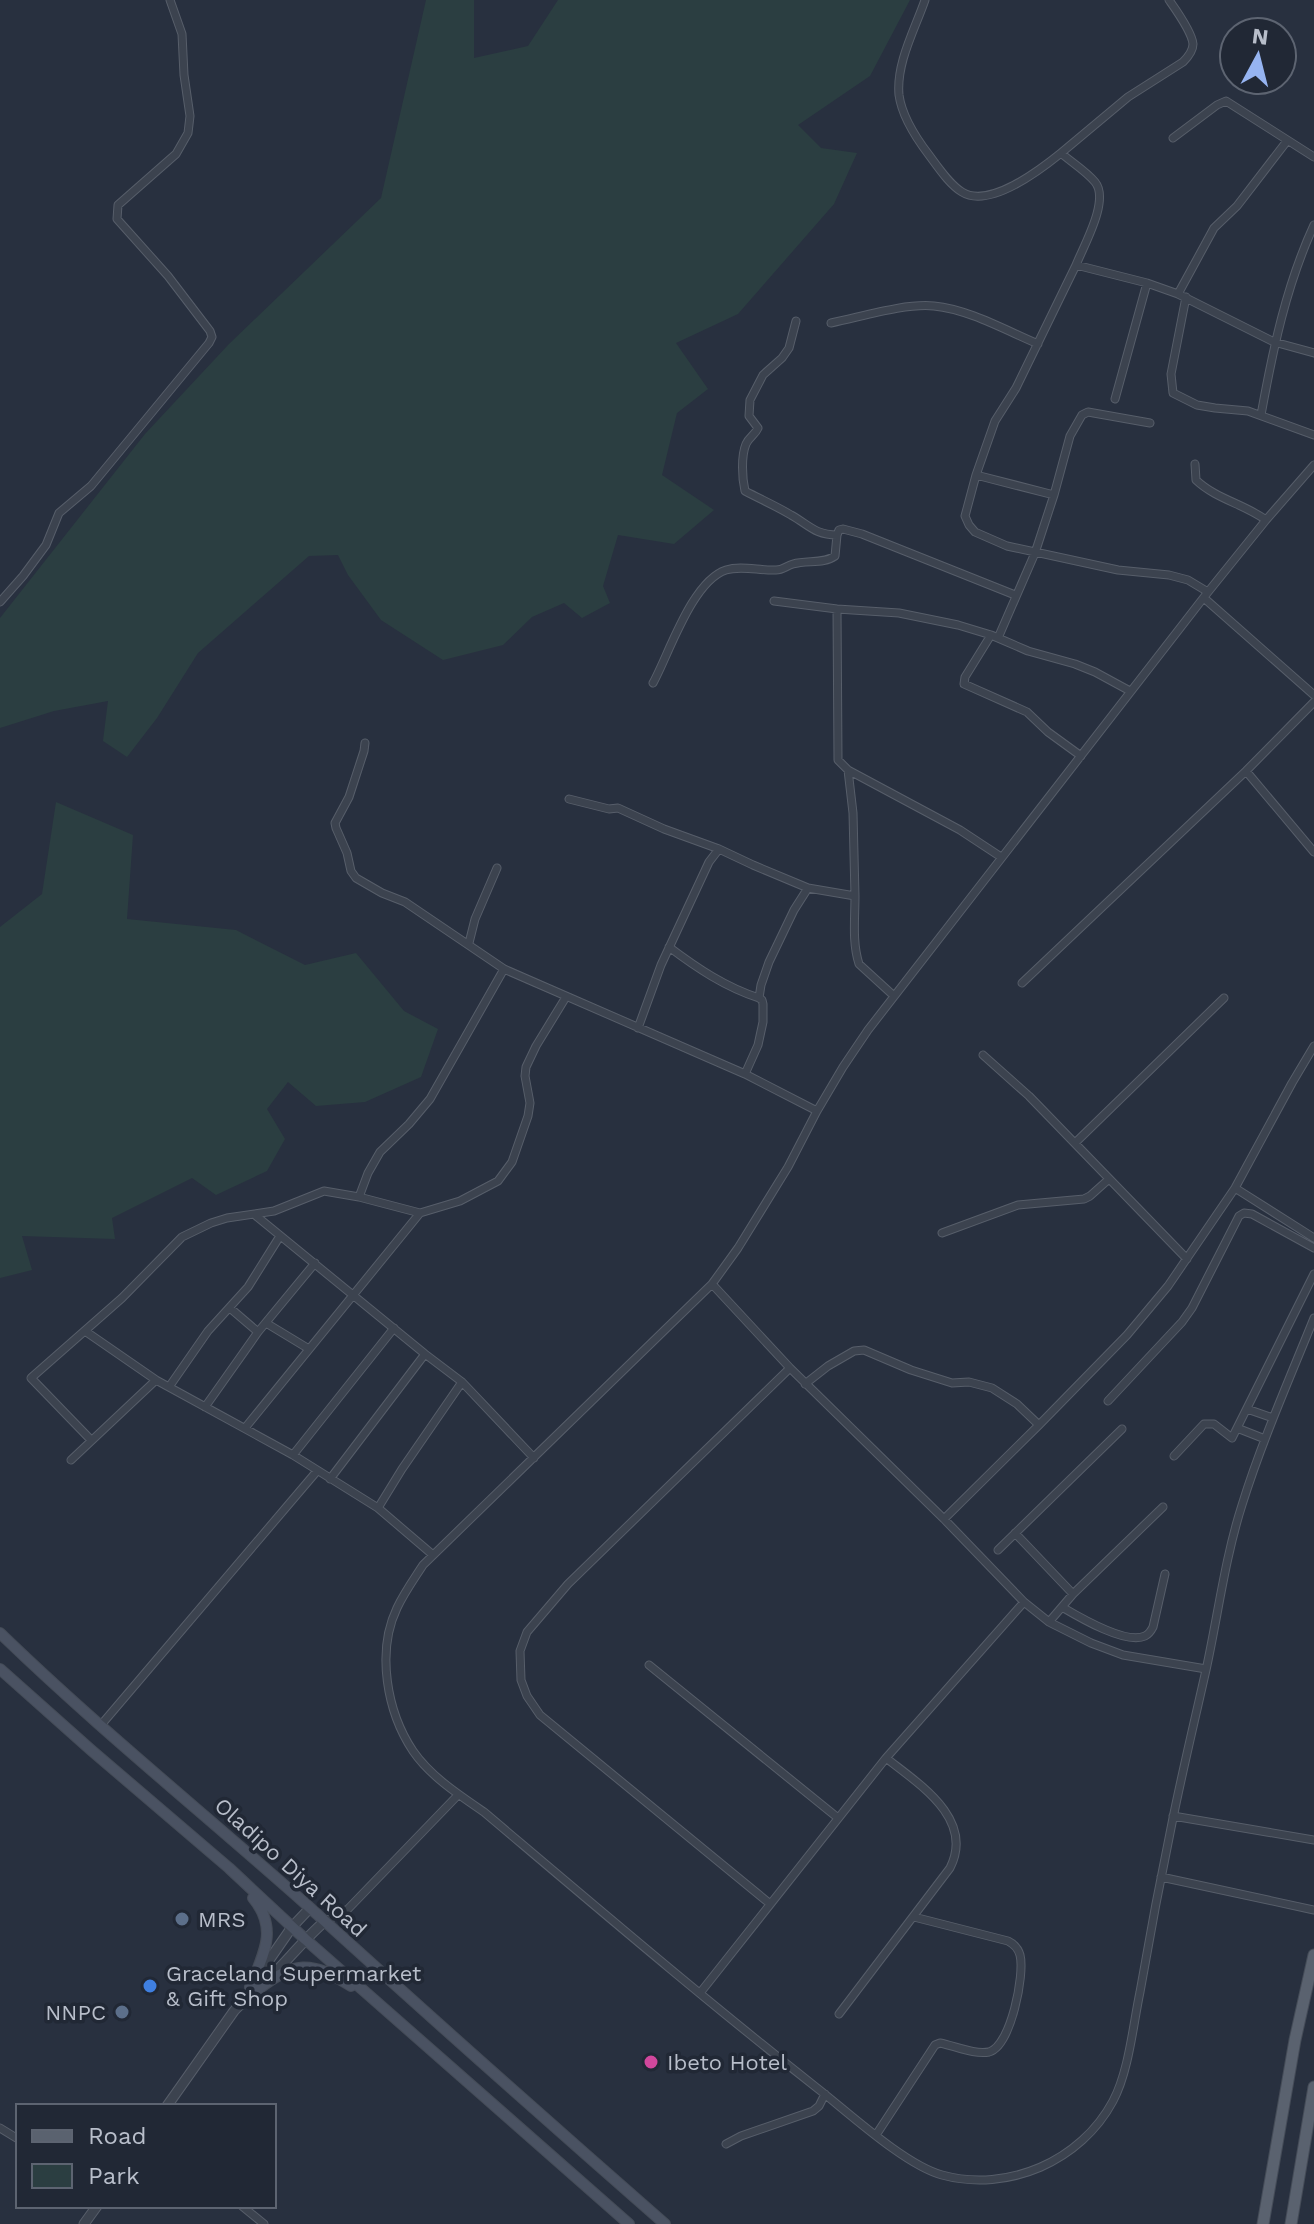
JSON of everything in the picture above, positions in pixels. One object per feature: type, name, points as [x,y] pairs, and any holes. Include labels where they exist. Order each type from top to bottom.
[{"type":"main road","name":"Oladipo Diya Road","points":[[0,1633],[665,2224]]},
{"type":"main road","name":"Oladipo Diya Road","points":[[0,1669],[629,2224]]},
{"type":"main road","points":[[229,1868],[258,1904],[265,1921],[266,1950],[253,1989]]},
{"type":"main road","points":[[1263,2224],[1295,2040],[1314,1955]]},
{"type":"main road","points":[[253,1989],[289,1971],[312,1967],[326,1971],[375,2000]]},
{"type":"main road","points":[[1291,2224],[1314,2087]]},
{"type":"street","points":[[0,602],[46,545],[59,513],[91,486],[212,337],[178,289],[116,214],[118,205],[176,154],[188,133],[190,116],[182,34],[170,0]]},
{"type":"street","points":[[925,0],[901,68],[899,94],[903,110],[914,133],[957,188],[970,195],[981,196],[1023,180],[1128,97],[1183,62],[1193,46],[1192,38],[1169,0]]},
{"type":"street","points":[[1173,138],[1226,101],[1314,157]]},
{"type":"street","points":[[1287,141],[1237,206],[1214,228],[1182,296],[1171,374],[1173,393],[1197,405],[1237,408],[1314,435]]},
{"type":"street","points":[[1061,153],[1094,181],[1100,197],[1091,231],[1076,265],[1016,388],[995,421],[965,516],[969,525],[975,532],[991,539],[1035,553],[1188,580],[1314,695]]},
{"type":"street","points":[[1261,415],[1274,342],[1289,288],[1314,225]]},
{"type":"street","points":[[1076,265],[1147,283],[1182,296],[1274,342],[1314,353]]},
{"type":"street","points":[[1115,399],[1147,283]]},
{"type":"street","points":[[831,323],[916,306],[934,306],[966,314],[1038,344]]},
{"type":"street","points":[[796,321],[787,352],[763,375],[750,400],[749,416],[758,428],[746,444],[744,488],[810,529],[837,535]]},
{"type":"street","points":[[1081,756],[1027,712],[964,684],[965,677],[994,637],[1035,553],[1070,436],[1085,413],[1150,423]]},
{"type":"street","points":[[1195,464],[1196,480],[1214,495],[1251,509],[1266,520]]},
{"type":"street","points":[[1314,465],[1266,520],[1130,691],[894,996],[843,1067],[788,1167],[712,1284],[423,1565],[397,1607],[389,1632],[387,1670],[396,1715],[413,1751],[458,1795],[484,1812],[876,2135],[940,2175],[989,2180],[1016,2177],[1049,2164],[1073,2148],[1093,2128],[1117,2091],[1135,2017],[1173,1816],[1242,1507],[1265,1439],[1314,1318]]},
{"type":"street","points":[[976,475],[1054,495]]},
{"type":"street","points":[[653,683],[682,620],[701,590],[720,573],[734,568],[779,570],[795,563],[830,559],[835,556],[837,535],[843,529],[1015,595]]},
{"type":"street","points":[[774,601],[899,613],[958,625],[1085,668],[1130,691]]},
{"type":"street","points":[[837,609],[840,763],[960,830],[1001,857]]},
{"type":"street","points":[[1022,983],[1246,771],[1314,702]]},
{"type":"street","points":[[365,743],[349,797],[335,823],[353,875],[382,893],[405,902],[504,969],[745,1074],[817,1111]]},
{"type":"street","points":[[848,770],[853,813],[854,943],[857,960],[894,996]]},
{"type":"street","points":[[1246,771],[1314,852]]},
{"type":"street","points":[[569,799],[609,809],[618,808],[808,888],[855,896]]},
{"type":"street","points":[[638,1028],[669,947],[709,862],[719,849]]},
{"type":"street","points":[[469,943],[475,919],[497,868]]},
{"type":"street","points":[[759,998],[769,962],[808,888]]},
{"type":"street","points":[[669,947],[735,990],[762,1000],[761,1033],[745,1074]]},
{"type":"street","points":[[359,1197],[380,1152],[430,1099],[504,969]]},
{"type":"street","points":[[91,1440],[31,1378],[122,1298],[182,1237],[211,1223],[274,1211],[324,1191],[420,1213],[460,1201],[498,1181],[512,1162],[530,1103],[526,1067],[566,997]]},
{"type":"street","points":[[1075,1143],[1224,998]]},
{"type":"street","points":[[944,1519],[1127,1335],[1168,1286],[1235,1188],[1314,1046]]},
{"type":"street","points":[[983,1055],[1029,1096],[1187,1259]]},
{"type":"street","points":[[942,1233],[1018,1205],[1084,1199],[1109,1179]]},
{"type":"street","points":[[1235,1188],[1314,1238]]},
{"type":"street","points":[[245,1428],[420,1213]]},
{"type":"street","points":[[1108,1401],[1192,1308],[1239,1216],[1252,1214],[1314,1248]]},
{"type":"street","points":[[255,1215],[462,1382],[534,1458]]},
{"type":"street","points":[[169,1387],[208,1331],[248,1287],[280,1236]]},
{"type":"street","points":[[205,1407],[258,1332],[315,1263]]},
{"type":"street","points":[[1174,1456],[1204,1424],[1214,1424],[1232,1438],[1314,1274]]},
{"type":"street","points":[[712,1284],[805,1384],[1024,1602],[1049,1622],[1123,1655],[1206,1669]]},
{"type":"street","points":[[230,1308],[258,1332]]},
{"type":"street","points":[[266,1323],[309,1349]]},
{"type":"street","points":[[293,1455],[394,1328]]},
{"type":"street","points":[[85,1331],[156,1380],[293,1455],[378,1508],[433,1555]]},
{"type":"street","points":[[805,1384],[854,1351],[864,1350],[952,1383],[969,1382],[992,1388],[1011,1399],[1039,1425]]},
{"type":"street","points":[[330,1479],[425,1354]]},
{"type":"street","points":[[769,1903],[540,1715],[521,1680],[520,1656],[527,1632],[568,1584],[790,1368]]},
{"type":"street","points":[[71,1460],[156,1380]]},
{"type":"street","points":[[378,1508],[462,1382]]},
{"type":"street","points":[[1247,1409],[1273,1418]]},
{"type":"street","points":[[1237,1428],[1265,1439]]},
{"type":"street","points":[[998,1550],[1122,1429]]},
{"type":"street","points":[[101,1725],[317,1471]]},
{"type":"street","points":[[1049,1622],[1073,1594],[1163,1507]]},
{"type":"street","points":[[1015,1533],[1073,1594]]},
{"type":"street","points":[[1062,1607],[1108,1631],[1143,1637],[1153,1627],[1165,1574]]},
{"type":"street","points":[[700,1993],[886,1758],[1024,1602]]},
{"type":"street","points":[[649,1665],[838,1818]]},
{"type":"street","points":[[839,2014],[956,1858],[957,1840],[946,1812],[932,1795],[886,1758]]},
{"type":"street","points":[[168,2104],[253,1989],[324,1922],[348,1909],[458,1795]]},
{"type":"street","points":[[1173,1816],[1314,1840]]},
{"type":"street","points":[[1161,1877],[1314,1910]]},
{"type":"street","points":[[253,1989],[292,1927],[310,1908]]},
{"type":"street","points":[[876,2135],[935,2045],[940,2043],[991,2052],[1005,2037],[1016,2002],[1021,1962],[1014,1944],[914,1917]]},
{"type":"street","points":[[726,2144],[813,2111],[825,2094]]},
{"type":"street","points":[[244,2208],[264,2224]]},
{"type":"green space","points":[[426,0],[474,0],[474,58],[528,46],[558,0],[910,0],[870,76],[798,125],[821,148],[857,153],[834,204],[738,314],[676,343],[708,389],[677,413],[662,475],[714,510],[674,544],[618,535],[603,586],[610,603],[582,618],[564,603],[532,617],[503,645],[443,660],[381,620],[348,575],[338,555],[309,556],[198,653],[157,718],[127,757],[103,741],[108,701],[54,711],[0,728],[0,618],[145,434],[229,344],[381,198]]},
{"type":"green space","points":[[56,802],[133,835],[127,919],[236,930],[305,965],[356,953],[404,1011],[438,1029],[421,1077],[365,1102],[316,1106],[288,1082],[267,1109],[285,1139],[267,1171],[216,1195],[192,1178],[112,1218],[115,1239],[22,1236],[32,1270],[0,1278],[0,927],[42,894]]},
{"type":"place","name":"MRS","points":[[182,1919]]},
{"type":"place","name":"Graceland Supermarket & Gift Shop","points":[[150,1986]]},
{"type":"place","name":"NNPC","points":[[122,2012]]},
{"type":"place","name":"Ibeto Hotel","points":[[651,2062]]}]
